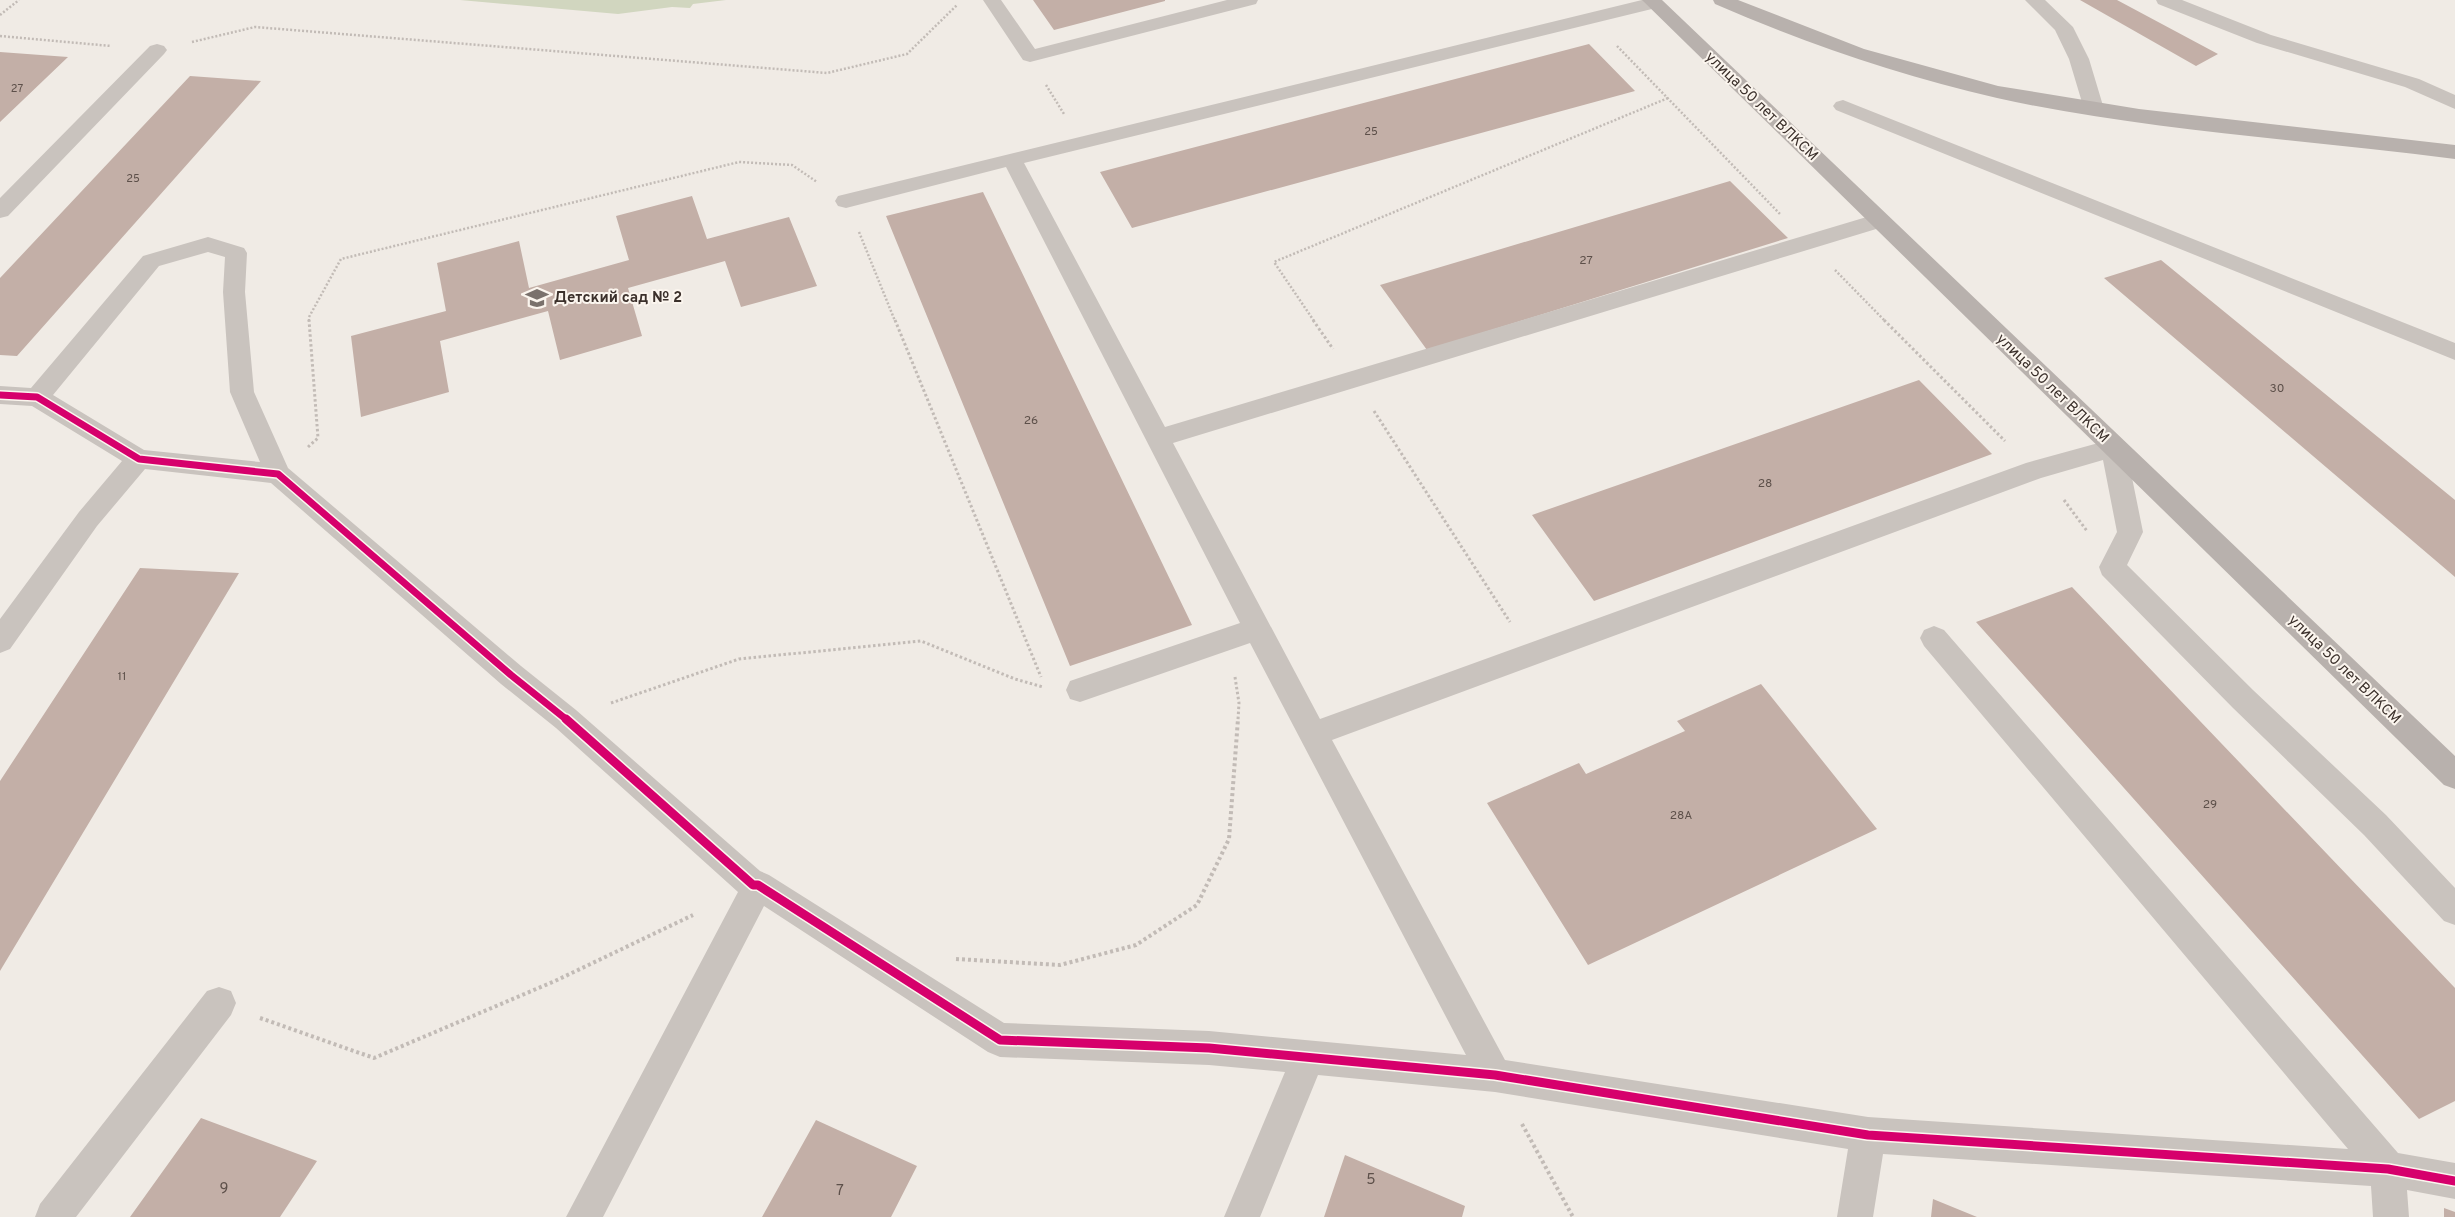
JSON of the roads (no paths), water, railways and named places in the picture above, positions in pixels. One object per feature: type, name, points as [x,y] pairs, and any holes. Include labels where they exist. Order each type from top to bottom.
[{"type":"main road","points":[[1722,0],[1814,38],[1893,64],[1984,88],[2094,109],[2455,152]]},
{"type":"main road","name":"улица 50 лет ВЛКСМ","points":[[1652,1],[2455,776]]},
{"type":"street","points":[[992,0],[1030,56],[1249,0]]},
{"type":"street","points":[[2034,0],[2063,27],[2079,59],[2094,109]]},
{"type":"street","points":[[2165,0],[2264,38],[2412,83],[2455,103]]},
{"type":"street","points":[[846,201],[1652,1]]},
{"type":"street","points":[[0,211],[157,50]]},
{"type":"street","points":[[1843,106],[2455,352]]},
{"type":"street","points":[[1012,159],[1257,629],[1495,1075]]},
{"type":"street","points":[[1158,438],[1878,221]]},
{"type":"street","points":[[37,397],[151,261],[208,244],[236,253],[234,292],[242,392],[278,474],[511,675],[566,719],[753,885],[758,884],[1000,1040],[1209,1048],[1495,1075],[1868,1135],[2388,1169],[2455,1181]]},
{"type":"street","points":[[0,395],[37,397],[139,459],[278,474]]},
{"type":"street","points":[[1313,734],[2035,470],[2113,448],[2130,532],[2112,567],[2243,699],[2376,825],[2455,910]]},
{"type":"street","points":[[0,641],[88,519],[139,459]]},
{"type":"street","points":[[1080,690],[1257,629]]},
{"type":"street","points":[[1934,638],[2388,1169],[2391,1217]]},
{"type":"street","points":[[584,1217],[758,884]]},
{"type":"street","points":[[53,1217],[219,1003]]},
{"type":"street","points":[[1242,1217],[1308,1057]]},
{"type":"street","points":[[1855,1217],[1868,1135]]},
{"type":"place","name":"Детский сад № 2","points":[[537,298]]}]
